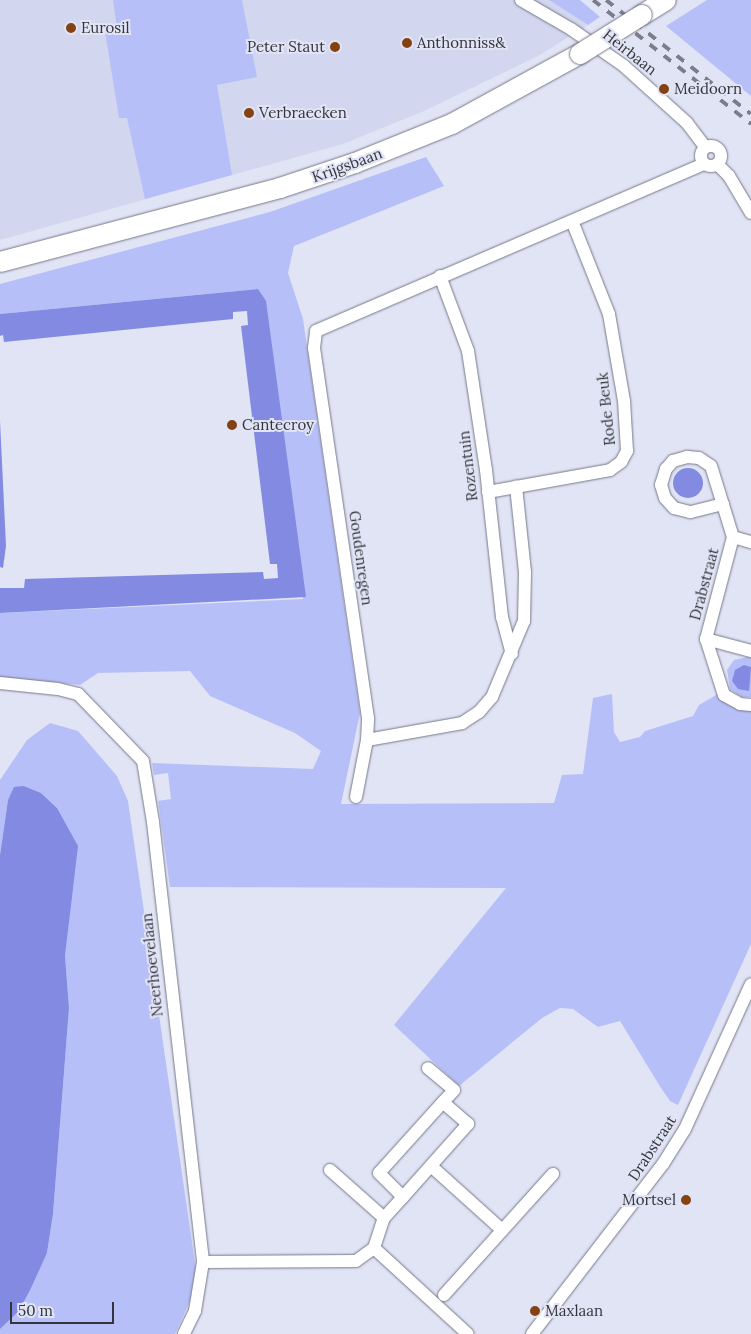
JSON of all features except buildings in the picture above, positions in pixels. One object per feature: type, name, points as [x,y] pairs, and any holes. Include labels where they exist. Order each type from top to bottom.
[{"type":"main road","name":"Krijgsbaan","points":[[0,262],[280,188],[355,163],[452,124],[580,54],[666,0]]},
{"type":"street","name":"Heirbaan","points":[[520,0],[572,29],[624,66],[687,123],[705,147]]},
{"type":"street","points":[[705,147],[717,148],[720,159],[717,164],[710,167],[704,164],[700,158],[705,147]]},
{"type":"street","points":[[440,276],[704,164]]},
{"type":"street","points":[[717,164],[729,176],[751,214]]},
{"type":"street","name":"Rode Beuk","points":[[488,492],[610,470],[621,462],[627,451],[624,401],[609,314],[572,221]]},
{"type":"street","name":"Goudenregen","points":[[356,797],[367,740],[368,718],[314,348],[316,331],[322,326],[440,276]]},
{"type":"street","name":"Rozentuin","points":[[440,276],[468,351],[488,492],[502,617],[512,654]]},
{"type":"street","name":"Drabstraat","points":[[723,504],[690,512],[674,508],[665,498],[661,484],[666,469],[673,461],[686,457],[711,466],[734,538],[706,639],[724,695],[740,704],[751,705]]},
{"type":"street","points":[[367,740],[462,723],[479,712],[492,697],[512,654],[524,621],[526,591],[516,486]]},
{"type":"street","name":"Drabstraat","points":[[734,538],[751,542]]},
{"type":"street","name":"Drabstraat","points":[[706,639],[751,651]]},
{"type":"street","name":"Neerhoevelaan","points":[[0,683],[58,689],[78,694],[143,761],[153,822],[202,1262],[195,1311],[184,1334]]},
{"type":"street","name":"Drabstraat","points":[[532,1334],[663,1164],[685,1129],[751,984]]},
{"type":"street","points":[[403,1196],[379,1173],[454,1090],[428,1068]]},
{"type":"street","points":[[202,1262],[356,1262],[374,1248],[384,1218],[468,1124],[443,1102]]},
{"type":"street","points":[[431,1166],[502,1230]]},
{"type":"street","points":[[330,1170],[384,1218]]},
{"type":"street","points":[[444,1295],[553,1174]]},
{"type":"street","points":[[374,1248],[468,1334]]},
{"type":"shaded area","points":[[0,0],[549,0],[588,25],[538,56],[424,111],[343,144],[0,240]]},
{"type":"shaded area","points":[[113,0],[242,0],[257,77],[217,85],[232,175],[145,199],[127,118],[119,118],[105,31],[117,29]]},
{"type":"shaded area","points":[[549,0],[580,0],[600,17],[588,25]]},
{"type":"shaded area","points":[[707,0],[751,0],[751,96],[666,26]]},
{"type":"shaded area","points":[[426,157],[444,186],[294,246],[288,273],[303,319],[360,713],[341,804],[554,803],[562,775],[583,774],[593,698],[612,694],[614,732],[620,742],[640,737],[645,731],[693,716],[699,705],[718,694],[751,708],[751,944],[678,1105],[670,1101],[661,1088],[620,1021],[598,1027],[573,1009],[560,1008],[542,1018],[459,1086],[394,1025],[506,888],[170,887],[158,801],[171,799],[168,773],[154,775],[152,763],[313,769],[321,751],[295,733],[210,696],[190,671],[98,673],[80,685],[0,677],[0,613],[303,599],[258,289],[0,314],[0,284],[270,212]]},
{"type":"shaded area","points":[[258,289],[266,301],[306,597],[0,613],[0,588],[24,588],[25,579],[263,572],[264,579],[278,578],[277,564],[270,564],[241,326],[248,325],[247,311],[233,312],[233,319],[4,342],[3,335],[0,336],[0,314]]},
{"type":"shaded area","points":[[0,421],[6,546],[3,568],[0,567]]},
{"type":"shaded area","points":[[688,468],[699,472],[703,483],[699,494],[688,498],[677,494],[673,483],[677,472]]},
{"type":"shaded area","points":[[751,656],[751,697],[741,697],[730,689],[727,670],[734,660]]},
{"type":"shaded area","points":[[744,665],[751,667],[749,691],[738,689],[732,681],[735,670]]},
{"type":"shaded area","points":[[50,723],[78,731],[117,776],[128,801],[196,1270],[195,1290],[175,1334],[0,1334],[0,1329],[19,1311],[47,1253],[53,1214],[69,1008],[65,956],[69,920],[57,808],[41,793],[24,786],[8,800],[0,855],[0,780],[27,740]]},
{"type":"shaded area","points":[[24,786],[41,793],[57,808],[78,846],[65,956],[69,1008],[53,1214],[47,1253],[19,1311],[0,1329],[0,855],[8,800],[14,787]]},
{"type":"railway","points":[[593,0],[751,124]]},
{"type":"railway","points":[[606,0],[751,114]]},
{"type":"place","name":"Eurosil","points":[[71,28]]},
{"type":"place","name":"Anthonniss&","points":[[407,43]]},
{"type":"place","name":"Peter Staut","points":[[335,47]]},
{"type":"place","name":"Meidoorn","points":[[664,89]]},
{"type":"place","name":"Verbraecken","points":[[249,113]]},
{"type":"place","name":"Cantecroy","points":[[232,425]]},
{"type":"place","name":"Mortsel","points":[[686,1200]]},
{"type":"place","name":"Maxlaan","points":[[535,1311]]}]
